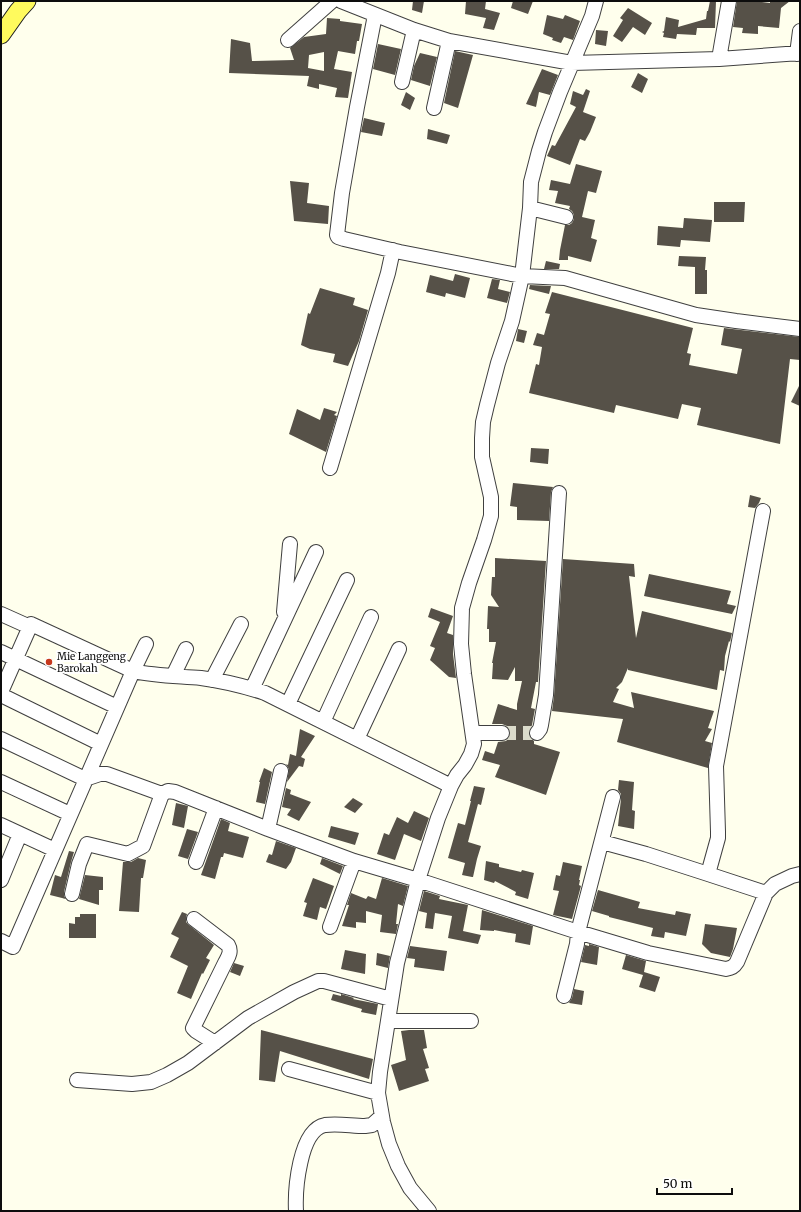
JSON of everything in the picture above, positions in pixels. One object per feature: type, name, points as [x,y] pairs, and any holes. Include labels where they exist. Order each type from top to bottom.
[{"type":"main road","points":[[1,35],[27,1]]},
{"type":"street","points":[[288,40],[332,1]]},
{"type":"street","points":[[341,1],[414,30],[449,41],[572,63],[719,59],[799,54],[800,31]]},
{"type":"street","points":[[428,1211],[410,1188],[398,1166],[389,1144],[382,1116],[378,1094],[388,1020],[397,963],[418,880],[438,818],[451,786],[465,765],[474,744],[461,644],[462,608],[491,516],[491,497],[482,458],[482,438],[487,405],[498,363],[512,321],[522,276],[526,255],[531,182],[539,151],[572,63],[592,16],[596,1]]},
{"type":"street","points":[[719,59],[729,1]]},
{"type":"street","points":[[375,15],[356,107],[342,193],[338,237],[392,250],[522,276],[565,278],[696,315],[800,329]]},
{"type":"street","points":[[402,82],[414,30]]},
{"type":"street","points":[[434,108],[449,41]]},
{"type":"street","points":[[530,208],[566,217]]},
{"type":"street","points":[[330,468],[388,273],[392,250]]},
{"type":"street","points":[[536,733],[542,725],[546,695],[559,493]]},
{"type":"street","points":[[708,874],[718,838],[716,766],[763,511]]},
{"type":"street","points":[[283,622],[290,544]]},
{"type":"street","points":[[252,689],[316,552]]},
{"type":"street","points":[[288,704],[347,580]]},
{"type":"street","points":[[1,614],[30,626],[31,624],[133,671],[148,674],[212,680],[252,689],[288,704],[451,786]]},
{"type":"street","points":[[323,722],[371,617]]},
{"type":"street","points":[[212,680],[242,624]]},
{"type":"street","points":[[30,626],[1,694],[101,744]]},
{"type":"street","points":[[1,941],[13,947],[85,779],[146,644]]},
{"type":"street","points":[[174,676],[186,649]]},
{"type":"street","points":[[357,739],[399,649]]},
{"type":"street","points":[[1,652],[117,708]]},
{"type":"street","points":[[473,733],[502,733]]},
{"type":"street","points":[[1,739],[85,779],[100,774],[107,774],[162,794]]},
{"type":"street","points":[[268,829],[281,771]]},
{"type":"street","points":[[1,782],[70,814]]},
{"type":"street","points":[[72,894],[79,864],[87,844],[128,854],[139,849],[143,846],[162,794],[168,791],[175,792],[354,861],[648,953],[726,969],[731,968],[737,962],[766,893],[775,884],[800,874]]},
{"type":"street","points":[[564,996],[577,944],[578,932],[613,797]]},
{"type":"street","points":[[196,862],[216,808]]},
{"type":"street","points":[[1,825],[55,850]]},
{"type":"street","points":[[1,880],[20,834]]},
{"type":"street","points":[[602,842],[646,854],[766,893]]},
{"type":"street","points":[[330,927],[354,861]]},
{"type":"street","points":[[194,919],[228,945],[230,950],[193,1028],[215,1043]]},
{"type":"street","points":[[77,1080],[132,1084],[151,1082],[188,1063],[248,1018],[294,992],[318,981],[324,981],[391,999]]},
{"type":"street","points":[[388,1020],[471,1021]]},
{"type":"street","points":[[289,1069],[378,1094]]},
{"type":"street","points":[[296,1211],[295,1198],[300,1160],[313,1132],[317,1128],[324,1125],[372,1125],[382,1116]]},
{"type":"building","points":[[413,1],[424,1],[422,13],[412,10]]},
{"type":"building","points":[[466,1],[486,1],[485,9],[500,13],[494,30],[483,28],[486,18],[465,14]]},
{"type":"building","points":[[513,1],[533,1],[528,14],[511,8]]},
{"type":"building","points":[[710,1],[716,1],[715,28],[697,28],[696,35],[677,34],[676,39],[663,37],[664,33],[662,32],[664,31],[666,17],[679,20],[678,27],[706,19]]},
{"type":"building","points":[[737,1],[770,3],[770,1],[790,1],[781,8],[779,28],[758,26],[758,34],[742,33],[743,28],[733,27]]},
{"type":"building","points":[[628,8],[652,23],[645,35],[633,27],[622,42],[613,36],[623,20],[620,18]]},
{"type":"building","points":[[547,15],[563,19],[565,15],[580,21],[573,40],[564,37],[561,43],[552,40],[553,38],[543,34]]},
{"type":"building","points":[[327,18],[340,19],[340,21],[362,24],[355,54],[338,51],[334,69],[352,72],[348,98],[335,97],[337,88],[319,84],[319,89],[307,86],[309,76],[229,73],[231,39],[250,43],[252,61],[294,60],[290,48],[304,37],[326,34]],"holes":[[[324,52],[324,71],[308,68],[309,55]]]},
{"type":"building","points":[[596,30],[608,31],[606,46],[595,44]]},
{"type":"building","points":[[378,44],[401,49],[395,75],[373,69]]},
{"type":"building","points":[[455,51],[473,55],[458,108],[444,103]]},
{"type":"building","points":[[420,53],[437,57],[430,86],[411,80],[414,66]]},
{"type":"building","points":[[542,69],[558,75],[550,95],[539,92],[536,107],[526,104]]},
{"type":"building","points":[[638,73],[648,79],[642,93],[631,87]]},
{"type":"building","points":[[586,89],[590,91],[583,112],[596,117],[585,141],[580,139],[570,165],[547,156],[552,145],[555,146],[576,107],[570,104],[573,91],[583,95]]},
{"type":"building","points":[[406,92],[415,98],[410,110],[401,105]]},
{"type":"building","points":[[364,118],[385,123],[382,136],[361,132]]},
{"type":"building","points":[[428,129],[450,135],[447,144],[427,139]]},
{"type":"building","points":[[576,164],[602,171],[596,193],[588,191],[582,217],[595,220],[591,238],[597,240],[591,262],[568,256],[568,260],[559,260],[565,225],[572,223],[574,215],[569,209],[570,206],[555,203],[558,191],[549,190],[551,180],[570,184]]},
{"type":"building","points":[[290,181],[309,183],[307,203],[329,206],[328,224],[294,221]]},
{"type":"building","points":[[714,202],[745,202],[744,222],[714,222]]},
{"type":"building","points":[[684,218],[712,220],[710,242],[681,240],[680,247],[657,245],[658,226],[683,228]]},
{"type":"building","points":[[679,256],[706,257],[705,270],[707,270],[707,294],[695,294],[695,267],[678,266]]},
{"type":"building","points":[[546,261],[560,264],[559,269],[544,269]]},
{"type":"building","points":[[455,274],[470,278],[465,298],[446,293],[445,297],[426,292],[430,275],[453,281]]},
{"type":"building","points":[[492,279],[500,280],[498,289],[510,292],[507,303],[487,298]]},
{"type":"building","points":[[530,285],[551,286],[549,294],[529,289]]},
{"type":"building","points":[[320,288],[355,298],[353,305],[368,310],[359,341],[348,366],[333,362],[335,354],[310,349],[301,345],[308,313],[310,314]]},
{"type":"building","points":[[552,292],[693,328],[687,353],[691,354],[689,365],[737,374],[742,349],[721,345],[724,328],[800,337],[800,360],[790,359],[780,444],[697,425],[701,408],[682,404],[678,419],[616,405],[614,413],[529,393],[536,364],[539,365],[542,347],[533,345],[537,333],[544,335],[550,314],[545,313]]},
{"type":"building","points":[[518,329],[527,331],[524,343],[516,341]]},
{"type":"building","points":[[800,384],[800,406],[791,402]]},
{"type":"building","points":[[324,408],[337,412],[334,415],[337,416],[326,452],[289,434],[297,409],[320,420]]},
{"type":"building","points":[[531,448],[549,449],[548,464],[530,462]]},
{"type":"building","points":[[513,483],[553,487],[551,492],[549,521],[517,520],[517,507],[510,506]]},
{"type":"building","points":[[750,495],[761,498],[755,508],[748,507]]},
{"type":"building","points":[[495,558],[546,561],[538,682],[536,682],[531,708],[535,709],[529,737],[534,741],[534,744],[560,752],[546,795],[495,777],[500,765],[482,760],[485,751],[494,754],[498,742],[506,741],[510,737],[510,729],[507,726],[502,724],[492,724],[498,704],[517,710],[522,681],[515,681],[515,667],[508,680],[492,679],[492,663],[496,642],[489,642],[489,629],[487,629],[488,606],[499,607],[491,595],[492,577],[495,577]]},
{"type":"building","points":[[563,559],[634,564],[635,577],[629,576],[636,638],[642,611],[732,633],[725,656],[724,671],[720,670],[717,690],[628,670],[628,668],[622,682],[616,688],[619,689],[613,702],[634,708],[631,692],[714,711],[708,728],[712,729],[705,741],[712,743],[708,768],[617,742],[623,719],[552,711]]},
{"type":"building","points":[[649,574],[731,591],[727,604],[736,606],[732,614],[644,596]]},
{"type":"building","points":[[431,608],[453,616],[447,633],[453,635],[453,654],[456,678],[449,677],[430,660],[435,648],[430,646],[440,622],[428,617]]},
{"type":"building","points":[[300,729],[315,736],[301,757],[305,759],[303,767],[299,766],[287,782],[289,769],[286,764],[288,765],[290,754],[296,756]]},
{"type":"building","points":[[264,768],[272,772],[265,804],[256,802],[259,782]]},
{"type":"building","points":[[619,780],[634,782],[632,810],[635,811],[634,829],[618,826],[621,799],[621,794],[618,790]]},
{"type":"building","points":[[474,786],[485,788],[481,805],[478,804],[468,842],[481,846],[472,877],[462,875],[465,863],[448,858],[458,823],[465,825]]},
{"type":"building","points":[[286,788],[291,790],[290,794],[311,802],[299,821],[287,815],[291,809],[282,807]]},
{"type":"building","points":[[353,798],[363,804],[355,813],[344,807]]},
{"type":"building","points":[[176,803],[188,806],[184,828],[172,825]]},
{"type":"building","points":[[414,811],[429,818],[421,841],[404,834],[395,860],[377,854],[384,833],[389,835],[397,817],[408,823]]},
{"type":"building","points":[[221,819],[230,823],[228,831],[249,837],[243,858],[224,853],[223,857],[221,857],[215,879],[201,875]]},
{"type":"building","points":[[331,826],[359,833],[355,845],[328,837]]},
{"type":"building","points":[[187,829],[198,832],[188,859],[178,856]]},
{"type":"building","points":[[276,841],[296,848],[291,862],[286,869],[266,862],[269,854],[272,855]]},
{"type":"building","points":[[69,851],[74,852],[64,892],[66,899],[50,895],[55,875],[61,877]]},
{"type":"building","points":[[138,858],[146,860],[143,878],[141,878],[139,912],[119,911],[123,862],[131,862]]},
{"type":"building","points":[[322,858],[343,866],[340,874],[320,864]]},
{"type":"building","points":[[486,861],[499,864],[499,867],[521,872],[522,870],[534,873],[528,899],[515,895],[516,892],[495,881],[494,883],[484,880]]},
{"type":"building","points":[[563,862],[582,866],[579,880],[579,885],[581,886],[572,919],[553,915],[559,891],[553,890],[556,875],[560,876]]},
{"type":"building","points":[[85,875],[103,877],[103,890],[99,890],[99,905],[79,899]]},
{"type":"building","points":[[313,878],[334,886],[326,909],[320,907],[317,920],[303,916],[307,903],[304,902]]},
{"type":"building","points":[[382,878],[408,886],[403,906],[398,904],[396,924],[398,924],[396,934],[380,932],[382,915],[366,911],[366,923],[356,922],[356,928],[342,926],[349,905],[347,905],[351,893],[366,899],[368,896],[376,899]]},
{"type":"building","points":[[598,890],[640,902],[638,908],[675,915],[676,911],[691,914],[686,936],[665,932],[664,938],[651,936],[653,928],[609,917],[592,911]]},
{"type":"building","points":[[424,891],[440,896],[439,899],[468,905],[463,931],[481,935],[478,944],[448,938],[452,916],[435,913],[433,929],[425,928],[427,913],[419,911]]},
{"type":"building","points":[[482,910],[533,926],[530,945],[515,942],[516,934],[494,930],[480,930]]},
{"type":"building","points":[[182,912],[187,914],[186,922],[214,945],[206,958],[210,960],[203,974],[202,973],[191,999],[177,993],[188,966],[170,957],[179,938],[171,934]]},
{"type":"building","points":[[80,914],[96,914],[96,938],[69,938],[69,923],[75,924],[75,917],[80,917]]},
{"type":"building","points":[[705,924],[737,928],[730,957],[711,953],[702,944]]},
{"type":"building","points":[[589,944],[599,947],[597,965],[581,962],[585,945],[589,946]]},
{"type":"building","points":[[410,946],[447,951],[444,971],[414,967],[415,959],[407,958]]},
{"type":"building","points":[[345,950],[366,954],[365,974],[341,969]]},
{"type":"building","points":[[377,953],[390,956],[388,968],[376,965]]},
{"type":"building","points":[[626,955],[646,961],[644,972],[660,977],[655,992],[639,987],[643,975],[622,969]]},
{"type":"building","points":[[234,963],[244,966],[240,976],[230,972]]},
{"type":"building","points":[[574,989],[584,991],[582,1005],[569,1003]]},
{"type":"building","points":[[333,994],[341,996],[341,994],[354,998],[353,999],[378,1004],[376,1015],[361,1012],[362,1009],[331,1000]]},
{"type":"building","points":[[261,1030],[373,1059],[369,1079],[280,1051],[275,1082],[259,1080]]},
{"type":"building","points":[[424,1030],[427,1048],[423,1049],[429,1068],[425,1069],[429,1081],[399,1091],[391,1065],[406,1060],[401,1031]]},
{"type":"tunnel","points":[[502,733],[537,733]]},
{"type":"place","name":"Mie Langgeng Barokah","points":[[49,662]]}]
